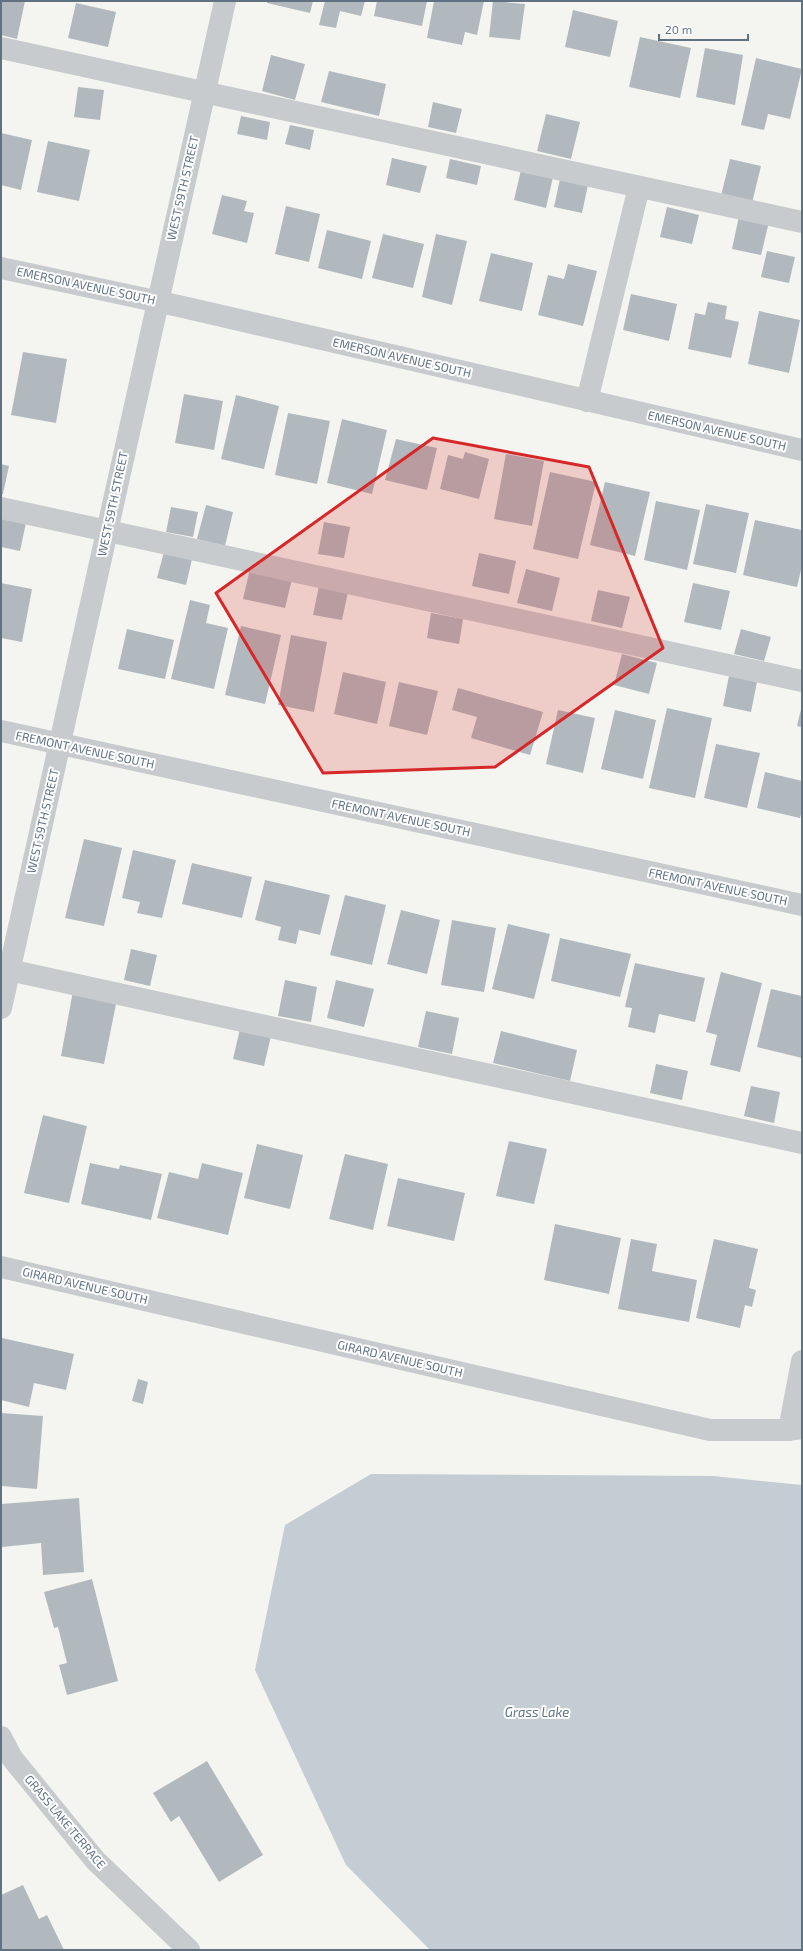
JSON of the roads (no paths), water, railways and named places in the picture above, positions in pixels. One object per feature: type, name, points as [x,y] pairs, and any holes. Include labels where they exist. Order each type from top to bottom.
[{"type":"street","name":"WEST 59TH STREET","points":[[1,1008],[225,1]]},
{"type":"street","points":[[1,48],[802,222]]},
{"type":"street","points":[[587,401],[639,187]]},
{"type":"street","name":"EMERSON AVENUE SOUTH","points":[[1,268],[158,302],[802,450]]},
{"type":"street","points":[[1,508],[802,681]]},
{"type":"street","name":"FREMONT AVENUE SOUTH","points":[[1,731],[802,905]]},
{"type":"street","points":[[10,970],[802,1143]]},
{"type":"street","name":"GIRARD AVENUE SOUTH","points":[[1,1267],[710,1430],[795,1429]]},
{"type":"street","points":[[795,1429],[802,1361]]},
{"type":"street","name":"GRASS LAKE TERRACE","points":[[1,1737],[12,1758],[94,1860],[189,1950]]},
{"type":"water","name":"Grass Lake","points":[[371,1474],[713,1476],[802,1485],[802,1950],[430,1950],[346,1865],[255,1670],[285,1525]]}]
